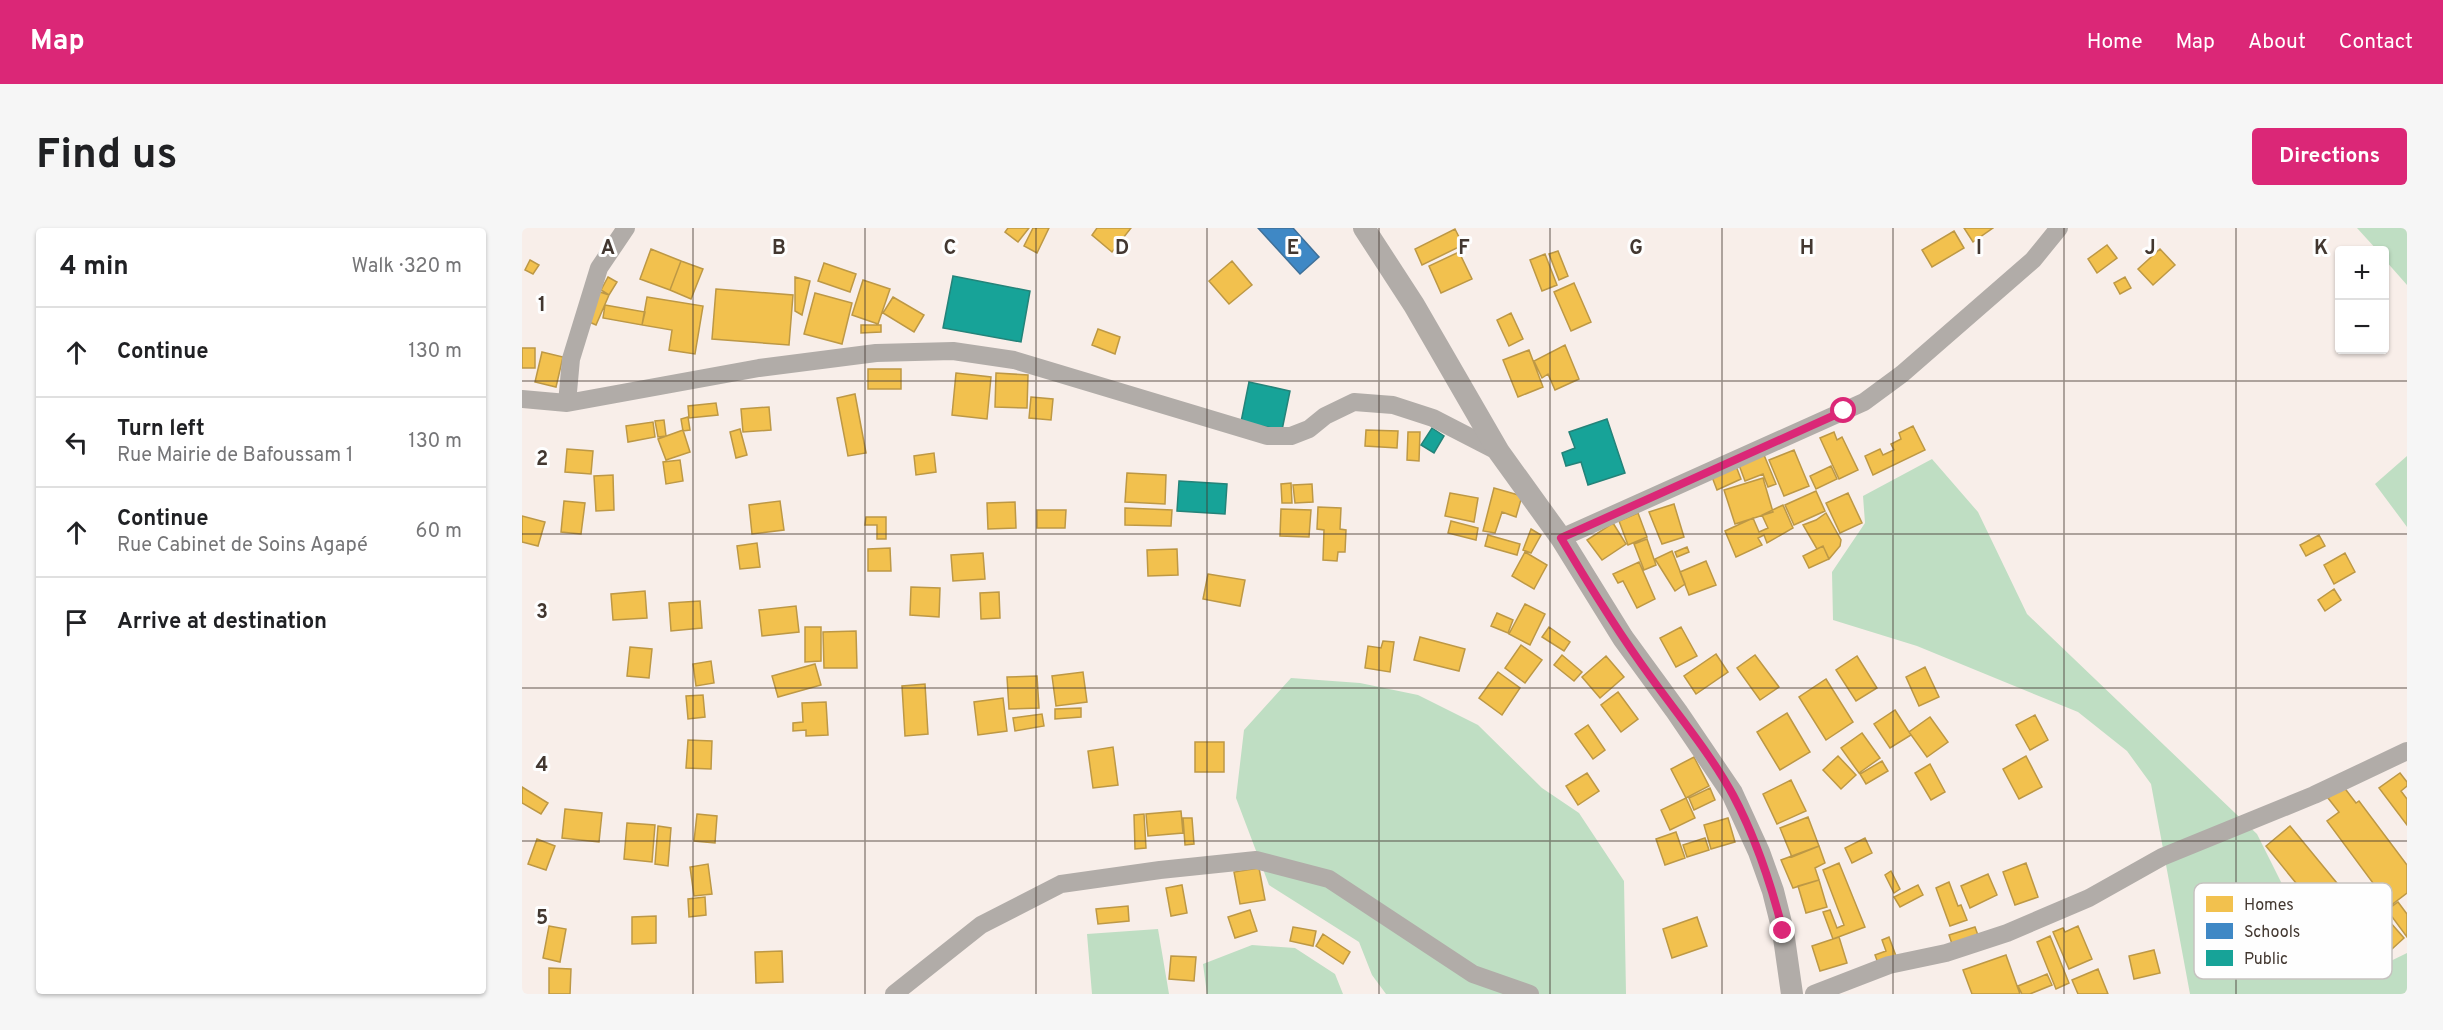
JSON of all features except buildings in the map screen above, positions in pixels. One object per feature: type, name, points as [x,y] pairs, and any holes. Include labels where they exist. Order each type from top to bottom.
[{"type":"street","points":[[567,403],[571,359],[599,268],[626,228]]},
{"type":"street","points":[[1365,228],[1414,305],[1499,452],[1561,538],[1623,638],[1732,793],[1773,891],[1783,931],[1792,994]]},
{"type":"street","points":[[1561,538],[1864,402],[1902,374],[2033,260],[2059,228]]},
{"type":"street","points":[[522,399],[567,403],[759,368],[876,353],[953,351],[1014,360],[1267,436],[1292,436],[1309,429],[1325,416],[1354,402],[1393,405],[1433,418],[1499,452]]},
{"type":"street","points":[[1814,994],[1889,965],[1946,953],[2007,933],[2089,898],[2162,857],[2314,795],[2407,750]]},
{"type":"street","points":[[895,994],[981,926],[1061,884],[1256,860],[1329,879],[1473,974],[1530,994]]},
{"type":"green space","points":[[2357,228],[2407,228],[2407,285],[2389,265],[2389,246],[2373,246]]},
{"type":"green space","points":[[2407,456],[2407,527],[2375,484]]},
{"type":"green space","points":[[1932,459],[1978,512],[2027,614],[2257,834],[2282,883],[2194,883],[2194,979],[2392,979],[2392,960],[2407,953],[2407,994],[2190,994],[2151,784],[2127,751],[2078,712],[1917,646],[1833,620],[1832,572],[1865,523],[1863,496]]},
{"type":"green space","points":[[1291,678],[1360,683],[1418,695],[1478,725],[1542,788],[1579,813],[1624,881],[1626,994],[1386,994],[1372,975],[1359,942],[1269,885],[1236,798],[1244,730]]},
{"type":"green space","points":[[1158,929],[1169,994],[1092,994],[1087,934]]},
{"type":"green space","points":[[1252,945],[1295,948],[1335,974],[1343,994],[1207,994],[1203,964]]},
{"type":"route","points":[[1783,931],[1773,891],[1759,852],[1732,793],[1623,638],[1561,538],[1844,411]]}]
